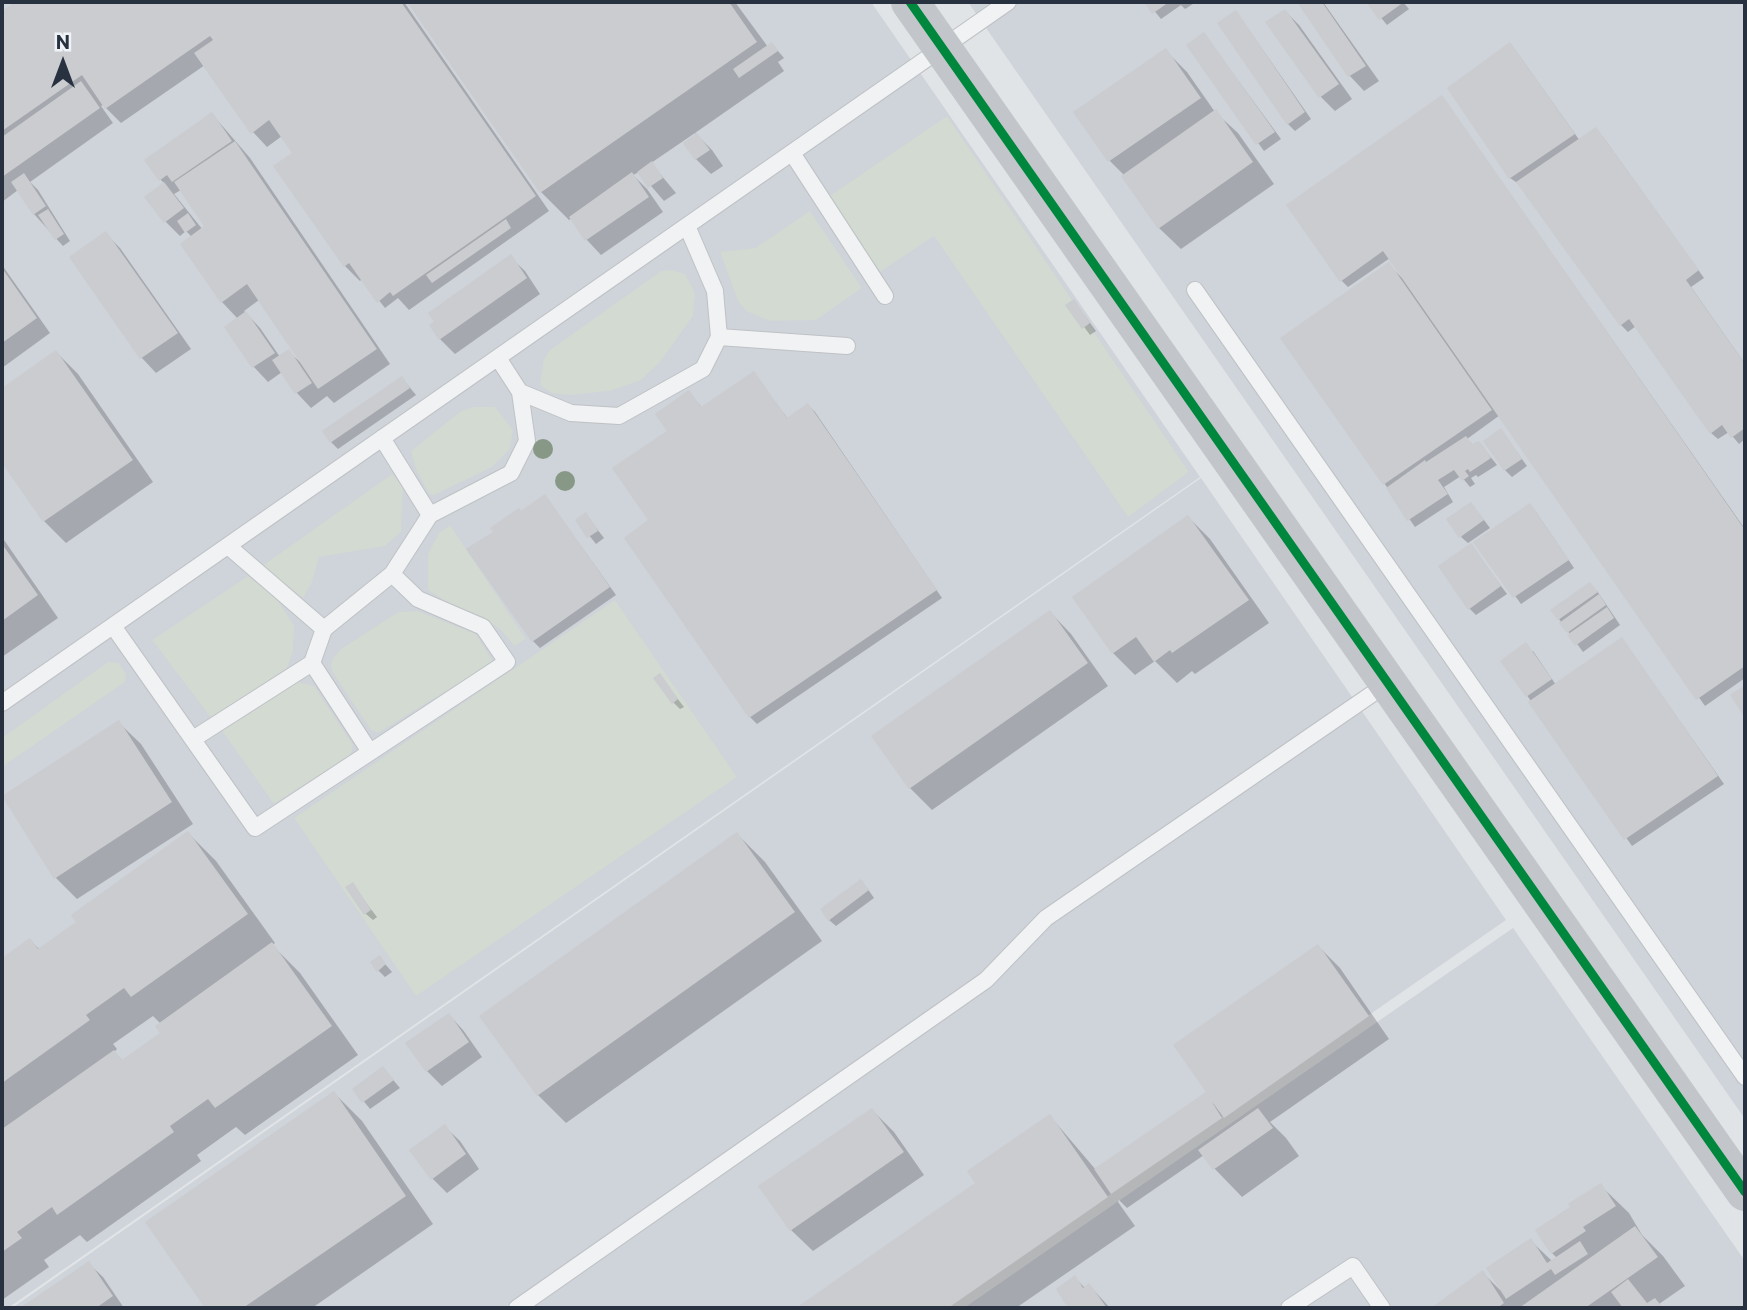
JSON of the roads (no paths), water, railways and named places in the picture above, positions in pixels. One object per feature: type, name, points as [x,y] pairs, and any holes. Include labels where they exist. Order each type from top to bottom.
[{"type":"street","points":[[910,2],[1745,1192]]},
{"type":"lane","points":[[2,703],[1008,2]]},
{"type":"lane","points":[[792,153],[885,296]]},
{"type":"lane","points":[[520,392],[571,413],[619,416],[703,369],[719,337],[715,291],[687,226]]},
{"type":"lane","points":[[1195,290],[1745,1077]]},
{"type":"lane","points":[[719,337],[847,346]]},
{"type":"lane","points":[[193,740],[312,663],[324,629],[392,574],[430,515],[511,473],[527,441],[520,392],[498,358]]},
{"type":"lane","points":[[382,438],[430,515]]},
{"type":"lane","points":[[228,546],[324,629]]},
{"type":"lane","points":[[113,626],[255,828],[507,662],[483,627],[418,599],[392,574]]},
{"type":"lane","points":[[312,663],[370,752]]},
{"type":"lane","points":[[517,1308],[986,980],[1046,918],[1388,683]]},
{"type":"lane","points":[[1289,1308],[1353,1266],[1382,1308]]}]
